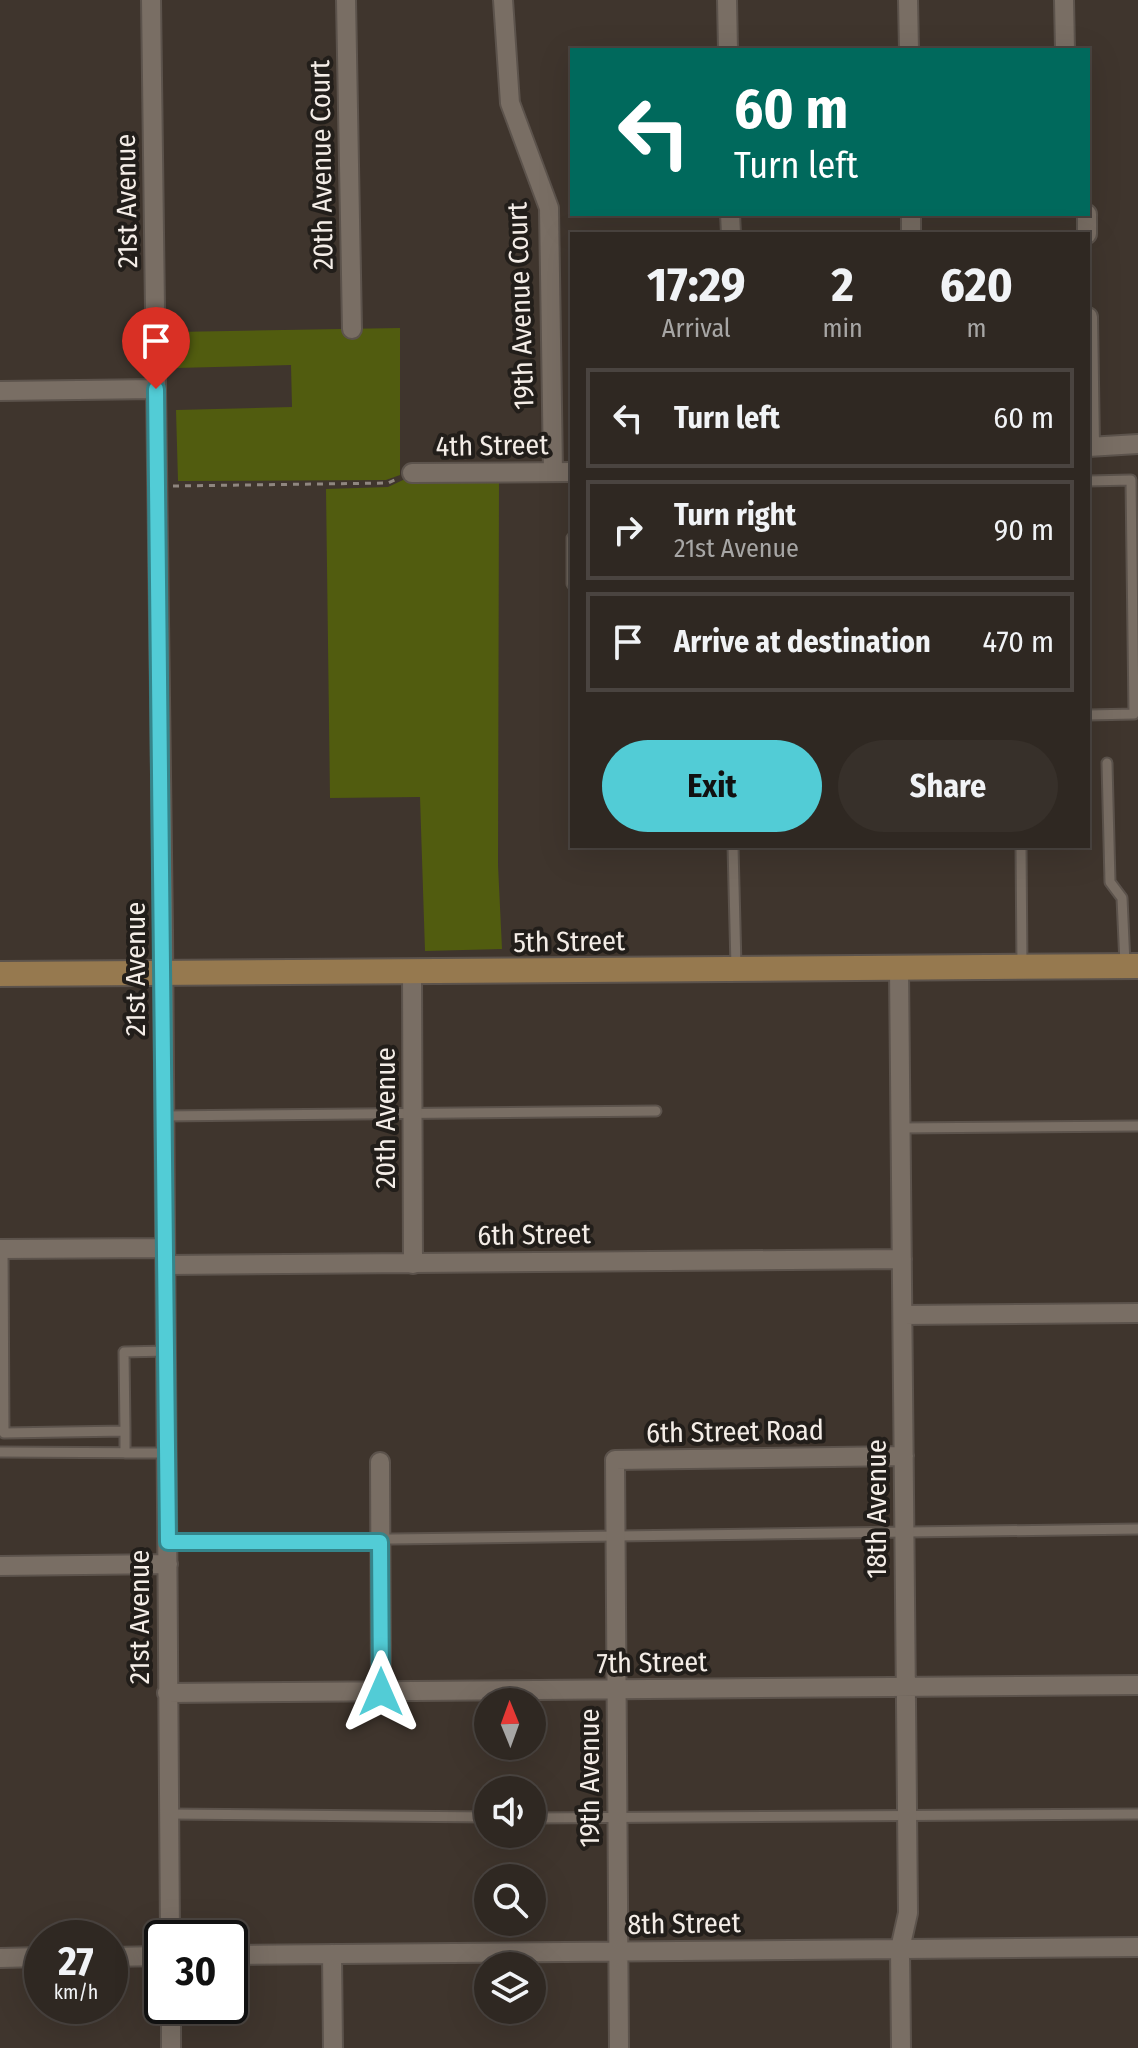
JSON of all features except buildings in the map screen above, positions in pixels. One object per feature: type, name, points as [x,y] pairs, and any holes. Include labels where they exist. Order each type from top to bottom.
[{"type":"main road","name":"5th Street","points":[[0,974],[1131,966]]},
{"type":"street","name":"21st Avenue","points":[[151,0],[166,1256],[170,1920]]},
{"type":"street","name":"20th Avenue Court","points":[[346,0],[352,329]]},
{"type":"street","name":"19th Avenue Court","points":[[503,0],[510,103],[549,208],[553,472]]},
{"type":"street","points":[[727,0],[728,48]]},
{"type":"street","points":[[908,0],[909,48]]},
{"type":"street","points":[[1064,0],[1065,48]]},
{"type":"street","points":[[0,391],[156,389]]},
{"type":"street","points":[[1090,447],[1138,444]]},
{"type":"street","name":"4th Street","points":[[412,473],[570,472]]},
{"type":"street","name":"18th Avenue","points":[[899,969],[908,1913],[900,1949],[901,2048]]},
{"type":"street","name":"20th Avenue","points":[[412,972],[413,1264]]},
{"type":"street","name":"6th Street","points":[[2,1249],[413,1264],[902,1259]]},
{"type":"street","points":[[903,1315],[1138,1313]]},
{"type":"street","name":"6th Street Road","points":[[615,1460],[904,1456]]},
{"type":"street","name":"19th Avenue","points":[[615,1460],[619,2048]]},
{"type":"street","points":[[380,1462],[381,1692]]},
{"type":"street","points":[[0,1566],[168,1564]]},
{"type":"street","name":"7th Street","points":[[167,1693],[1138,1685]]},
{"type":"street","name":"8th Street","points":[[248,1955],[1138,1947]]},
{"type":"street","points":[[332,1954],[333,2048]]},
{"type":"street","points":[[0,1958],[24,1957]]},
{"type":"street","points":[[171,2024],[171,2048]]},
{"type":"lane","points":[[1090,481],[1131,480],[1134,714],[1090,715]]},
{"type":"lane","points":[[1107,763],[1110,882],[1122,898],[1131,966]]},
{"type":"lane","points":[[733,848],[736,969]]},
{"type":"lane","points":[[1021,848],[1022,968]]},
{"type":"lane","points":[[164,1116],[656,1111]]},
{"type":"lane","points":[[901,1128],[1138,1126]]},
{"type":"lane","points":[[2,1249],[2,1434],[125,1431]]},
{"type":"lane","points":[[125,1453],[124,1352],[166,1351]]},
{"type":"lane","points":[[0,1452],[167,1453]]},
{"type":"lane","points":[[168,1542],[380,1542],[1138,1529]]},
{"type":"lane","points":[[170,1814],[474,1817]]},
{"type":"lane","points":[[546,1818],[1138,1814]]},
{"type":"path","points":[[171,486],[388,483],[412,473]]},
{"type":"green space","points":[[400,328],[400,475],[386,480],[178,481],[176,410],[292,407],[291,365],[175,368],[175,332]]},
{"type":"green space","points":[[403,480],[499,481],[498,865],[502,949],[425,951],[420,797],[330,798],[326,489],[388,487]]},
{"type":"route","points":[[156,389],[168,1542],[380,1542],[381,1692]]}]
